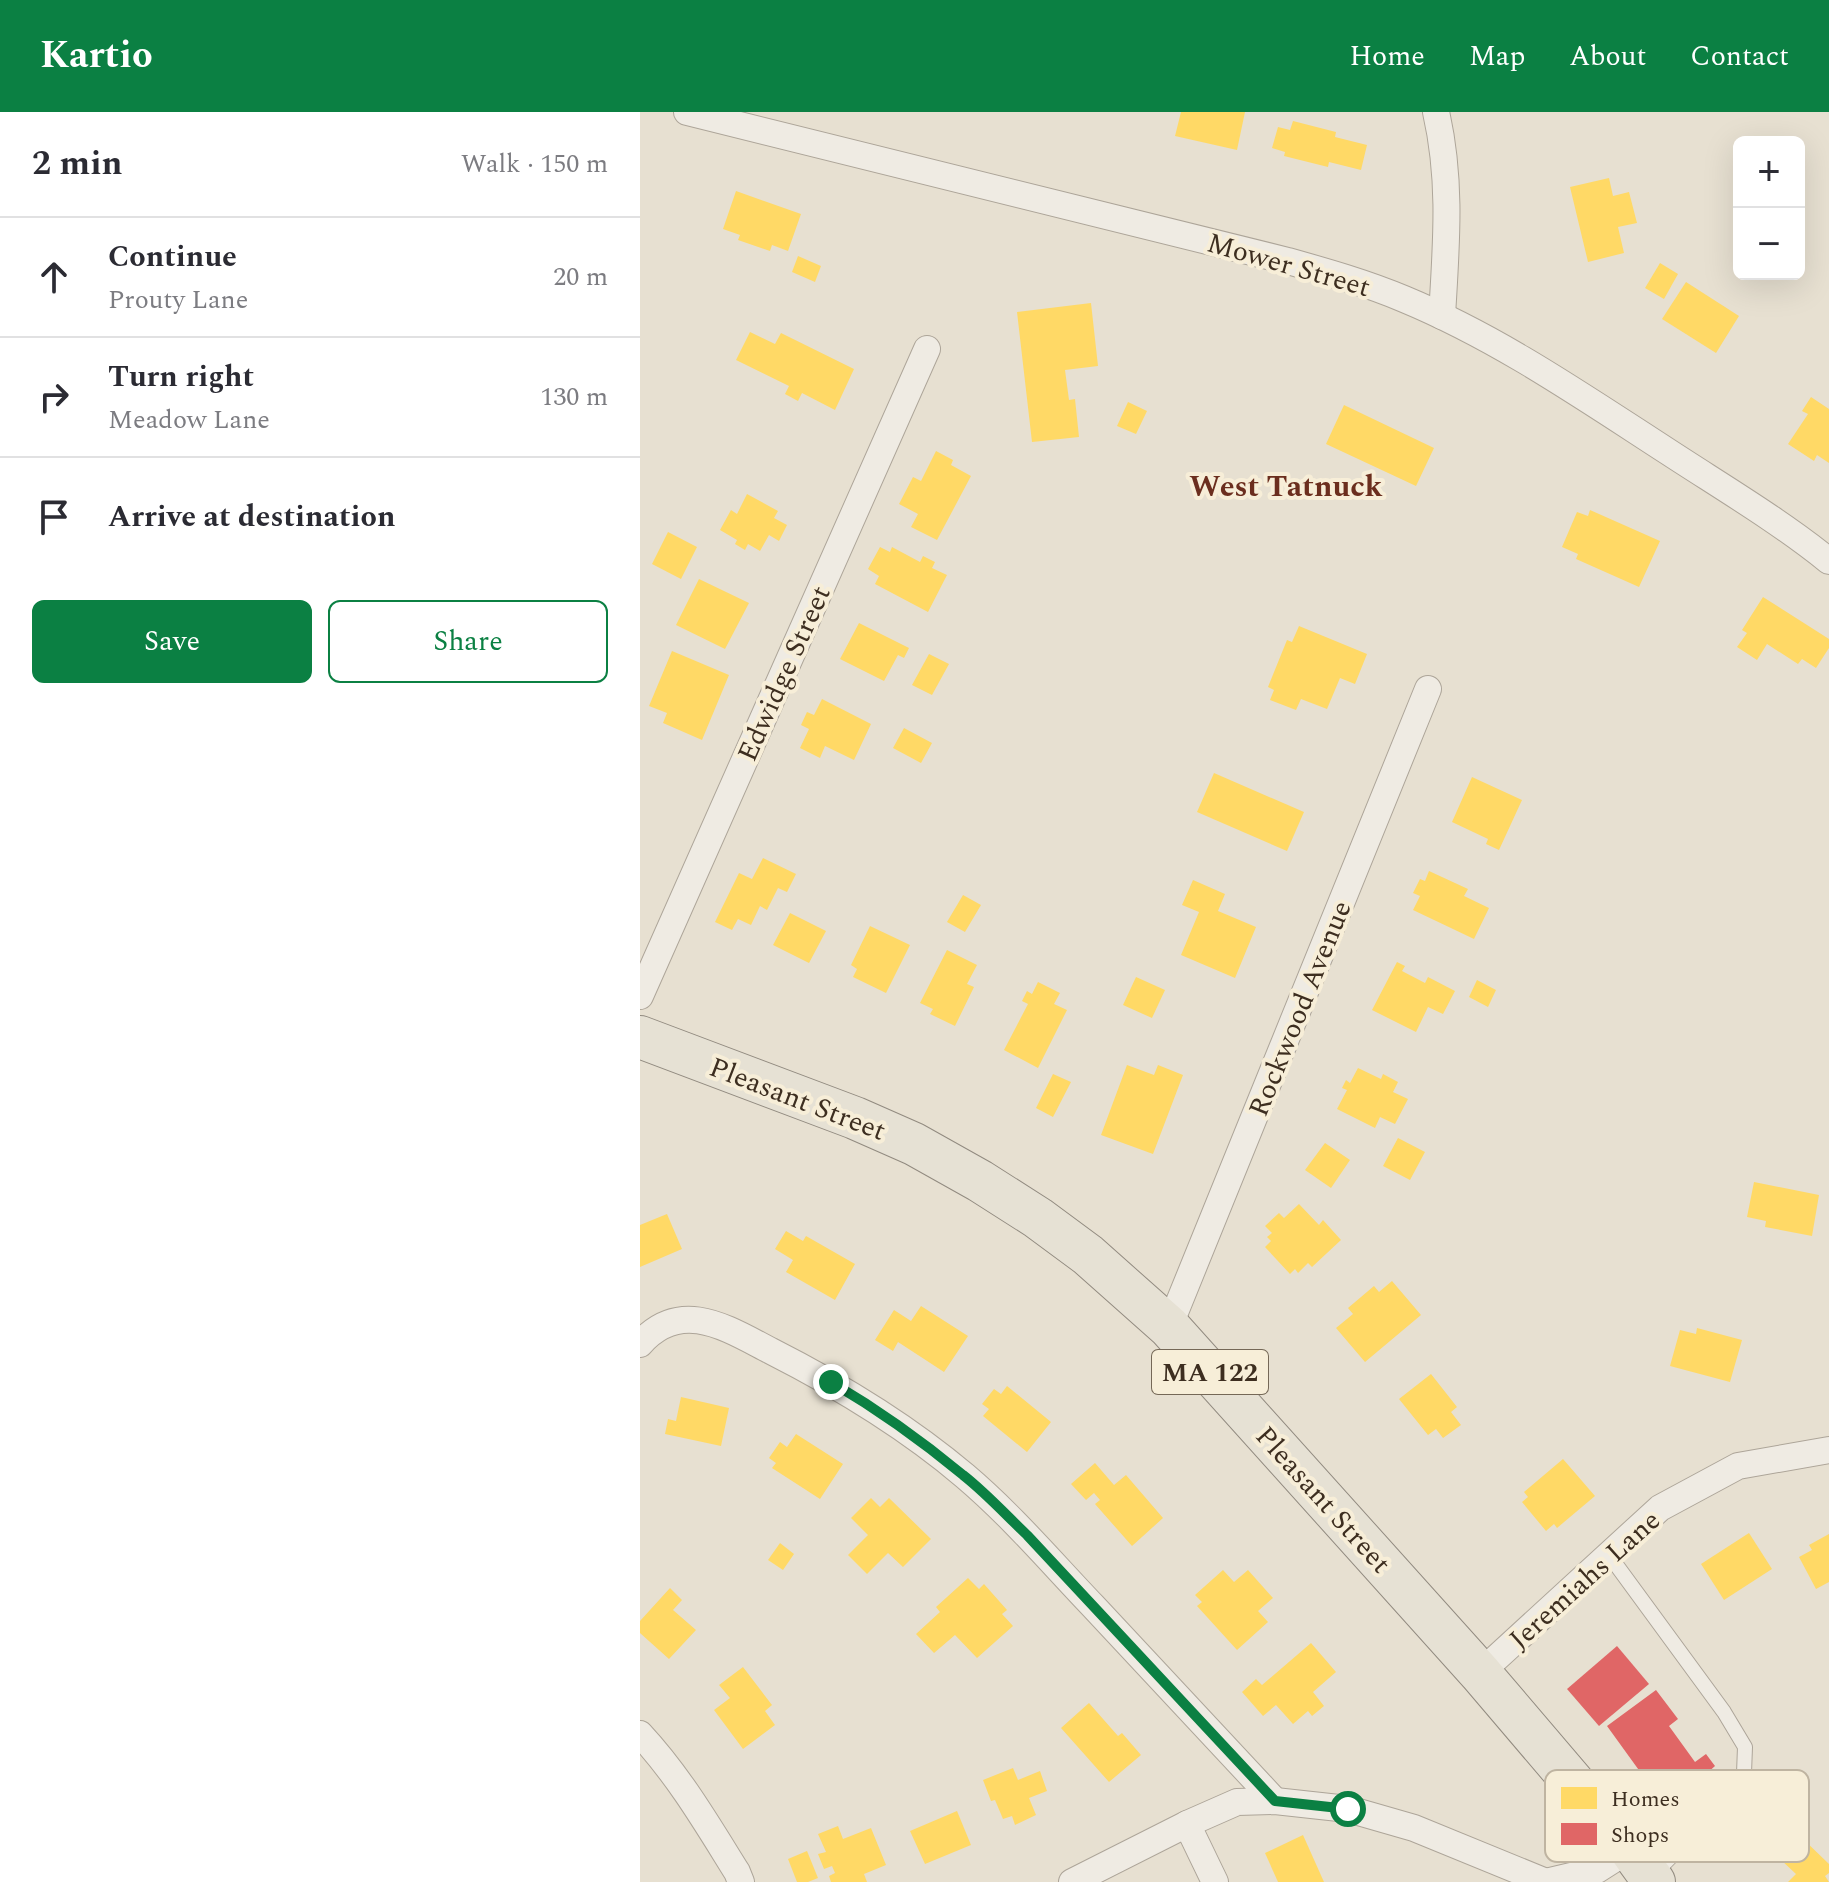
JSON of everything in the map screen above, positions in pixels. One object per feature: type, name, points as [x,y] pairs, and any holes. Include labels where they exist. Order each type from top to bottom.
[{"type":"main road","name":"Pleasant Street","points":[[640,1037],[855,1118],[914,1144],[980,1181],[1088,1255],[1169,1327],[1480,1673],[1561,1770]]},
{"type":"street","name":"Mower Street","points":[[687,112],[1301,264],[1367,284],[1442,316],[1563,384],[1782,526],[1829,561]]},
{"type":"street","points":[[1436,112],[1447,181],[1442,316]]},
{"type":"street","name":"Edwidge Street","points":[[640,996],[927,349]]},
{"type":"street","name":"Rockwood Avenue","points":[[1169,1327],[1428,689]]},
{"type":"street","points":[[640,1344],[654,1331],[671,1323],[687,1319],[711,1322],[817,1374],[906,1432],[966,1477],[1027,1535],[1275,1801]]},
{"type":"street","name":"Jeremiahs Lane","points":[[1480,1673],[1660,1508],[1738,1466],[1829,1450]]},
{"type":"street","points":[[640,1734],[704,1817],[741,1882]]},
{"type":"street","points":[[1072,1882],[1237,1802],[1275,1801],[1348,1809],[1414,1828],[1546,1882],[1597,1870],[1645,1870]]},
{"type":"street","points":[[1187,1824],[1215,1882]]},
{"type":"lane","points":[[1609,1555],[1724,1712],[1745,1747],[1744,1770]]},
{"type":"building: Homes","points":[[1181,112],[1245,112],[1237,150],[1175,136]]},
{"type":"building: Homes","points":[[1293,121],[1336,132],[1335,137],[1367,145],[1361,170],[1329,162],[1328,167],[1284,156],[1285,152],[1272,148],[1278,127],[1290,130]]},
{"type":"building: Homes","points":[[1609,178],[1613,196],[1629,192],[1637,223],[1618,227],[1624,253],[1588,262],[1570,187]]},
{"type":"building: Homes","points":[[736,191],[801,214],[788,251],[772,245],[770,251],[738,240],[740,235],[723,229]]},
{"type":"building: Homes","points":[[798,256],[821,266],[815,282],[792,272]]},
{"type":"building: Homes","points":[[1660,263],[1678,274],[1664,299],[1645,288]]},
{"type":"building: Homes","points":[[1686,282],[1739,316],[1716,353],[1662,319]]},
{"type":"building: Homes","points":[[1091,303],[1098,366],[1065,370],[1069,400],[1075,399],[1079,437],[1032,442],[1017,312]]},
{"type":"building: Homes","points":[[750,332],[775,344],[781,333],[854,369],[835,410],[802,393],[798,401],[785,394],[789,386],[736,360]]},
{"type":"building: Homes","points":[[1811,397],[1829,409],[1829,463],[1817,455],[1814,461],[1788,444],[1808,414],[1802,411]]},
{"type":"building: Homes","points":[[1128,402],[1147,411],[1136,434],[1117,426]]},
{"type":"building: Homes","points":[[1344,405],[1434,448],[1416,486],[1326,444]]},
{"type":"building: Homes","points":[[936,451],[953,460],[951,465],[971,476],[937,540],[911,527],[918,514],[899,504],[913,477],[921,481]]},
{"type":"building: Homes","points":[[747,494],[778,511],[774,518],[787,525],[779,541],[769,535],[760,551],[748,544],[745,550],[735,544],[737,540],[720,530],[731,510],[737,514]]},
{"type":"building: Homes","points":[[1590,510],[1660,541],[1639,587],[1576,559],[1578,554],[1562,547],[1577,512],[1588,516]]},
{"type":"building: Homes","points":[[668,532],[697,547],[681,579],[652,564]]},
{"type":"building: Homes","points":[[880,547],[890,552],[892,547],[920,562],[923,556],[935,562],[932,568],[947,575],[928,612],[875,584],[879,576],[868,569]]},
{"type":"building: Homes","points":[[699,579],[749,603],[725,649],[676,625]]},
{"type":"building: Homes","points":[[1763,597],[1829,639],[1829,648],[1816,668],[1802,659],[1798,664],[1767,644],[1757,660],[1737,647],[1747,633],[1742,630]]},
{"type":"building: Homes","points":[[859,623],[909,648],[904,658],[898,655],[884,681],[840,659]]},
{"type":"building: Homes","points":[[1299,626],[1367,654],[1355,684],[1340,678],[1327,709],[1301,699],[1296,710],[1270,700],[1274,690],[1268,687],[1287,640],[1292,642]]},
{"type":"building: Homes","points":[[672,651],[729,675],[702,740],[663,723],[667,713],[649,706]]},
{"type":"building: Homes","points":[[929,654],[949,664],[932,695],[912,685]]},
{"type":"building: Homes","points":[[822,699],[871,724],[854,760],[825,746],[820,758],[800,748],[809,729],[801,725],[807,712],[814,715]]},
{"type":"building: Homes","points":[[904,728],[932,743],[921,763],[893,748]]},
{"type":"building: Homes","points":[[1214,773],[1304,812],[1287,851],[1197,812]]},
{"type":"building: Homes","points":[[1472,777],[1522,800],[1499,850],[1486,844],[1488,839],[1452,822]]},
{"type":"building: Homes","points":[[763,858],[796,874],[787,892],[778,888],[767,910],[760,906],[751,925],[738,919],[732,930],[715,922],[739,873],[752,879]]},
{"type":"building: Homes","points":[[1429,871],[1468,889],[1464,896],[1489,908],[1474,939],[1413,910],[1420,896],[1413,893],[1420,879],[1425,881]]},
{"type":"building: Homes","points":[[1193,880],[1225,894],[1218,911],[1256,927],[1235,978],[1181,955],[1199,912],[1182,905]]},
{"type":"building: Homes","points":[[963,895],[981,905],[965,932],[947,922]]},
{"type":"building: Homes","points":[[790,913],[826,931],[809,963],[773,945]]},
{"type":"building: Homes","points":[[870,926],[910,945],[886,993],[853,977],[857,969],[851,965]]},
{"type":"building: Homes","points":[[947,950],[977,965],[967,984],[974,987],[955,1026],[930,1014],[933,1009],[920,1003]]},
{"type":"building: Homes","points":[[1397,962],[1405,966],[1402,971],[1425,983],[1428,977],[1455,991],[1443,1014],[1428,1007],[1416,1032],[1372,1010]]},
{"type":"building: Homes","points":[[1136,977],[1165,990],[1152,1018],[1123,1005]]},
{"type":"building: Homes","points":[[1477,980],[1496,990],[1488,1007],[1469,997]]},
{"type":"building: Homes","points":[[1038,982],[1060,993],[1054,1004],[1067,1010],[1038,1068],[1004,1050],[1028,1004],[1022,1001],[1027,991],[1032,994]]},
{"type":"building: Homes","points":[[1127,1065],[1154,1075],[1158,1065],[1183,1075],[1153,1154],[1101,1135]]},
{"type":"building: Homes","points":[[1358,1068],[1381,1079],[1383,1074],[1398,1082],[1393,1092],[1408,1099],[1395,1124],[1380,1117],[1375,1128],[1337,1109],[1347,1090],[1342,1088],[1346,1080],[1350,1083]]},
{"type":"building: Homes","points":[[1053,1074],[1071,1082],[1053,1117],[1036,1108]]},
{"type":"building: Homes","points":[[1398,1138],[1425,1152],[1410,1180],[1383,1166]]},
{"type":"building: Homes","points":[[1325,1143],[1350,1160],[1331,1188],[1305,1170]]},
{"type":"building: Homes","points":[[1754,1182],[1819,1195],[1812,1236],[1765,1227],[1766,1221],[1747,1217]]},
{"type":"building: Homes","points":[[1299,1204],[1319,1225],[1323,1220],[1341,1240],[1312,1267],[1308,1263],[1298,1273],[1295,1269],[1290,1274],[1265,1247],[1271,1241],[1267,1237],[1272,1233],[1265,1226],[1279,1213],[1284,1218]]},
{"type":"building: Homes","points":[[667,1214],[682,1249],[640,1267],[640,1225]]},
{"type":"building: Homes","points":[[786,1231],[803,1241],[806,1236],[855,1264],[835,1300],[786,1272],[793,1260],[775,1249]]},
{"type":"building: Homes","points":[[1392,1281],[1421,1315],[1365,1362],[1336,1328],[1353,1314],[1348,1308],[1374,1286],[1379,1292]]},
{"type":"building: Homes","points":[[921,1306],[968,1336],[944,1372],[898,1342],[893,1351],[875,1340],[894,1310],[911,1321]]},
{"type":"building: Homes","points":[[1697,1328],[1742,1340],[1730,1382],[1670,1366],[1680,1330],[1696,1334]]},
{"type":"building: Homes","points":[[1431,1374],[1457,1407],[1451,1412],[1461,1425],[1443,1438],[1436,1429],[1428,1435],[1399,1399]]},
{"type":"building: Homes","points":[[1007,1386],[1051,1422],[1027,1452],[983,1416],[989,1409],[982,1404],[994,1389],[1001,1394]]},
{"type":"building: Homes","points":[[681,1397],[729,1408],[721,1446],[665,1434],[668,1419],[676,1421]]},
{"type":"building: Homes","points":[[796,1434],[843,1464],[820,1499],[772,1468],[776,1463],[769,1458],[780,1442],[787,1447]]},
{"type":"building: Homes","points":[[1563,1459],[1595,1496],[1557,1528],[1554,1524],[1546,1531],[1522,1502],[1528,1497],[1524,1492]]},
{"type":"building: Homes","points":[[1095,1463],[1114,1485],[1126,1475],[1163,1518],[1132,1546],[1095,1504],[1100,1500],[1094,1493],[1086,1500],[1071,1484]]},
{"type":"building: Homes","points":[[871,1498],[880,1507],[889,1498],[931,1539],[903,1567],[888,1553],[867,1574],[848,1555],[868,1535],[851,1518]]},
{"type":"building: Homes","points":[[1749,1533],[1772,1569],[1724,1600],[1701,1564]]},
{"type":"building: Homes","points":[[1829,1534],[1829,1582],[1816,1589],[1799,1557],[1812,1550],[1809,1545]]},
{"type":"building: Homes","points":[[780,1543],[794,1554],[783,1570],[768,1560]]},
{"type":"building: Homes","points":[[1223,1570],[1234,1582],[1248,1570],[1273,1598],[1258,1611],[1268,1622],[1237,1650],[1197,1606],[1202,1602],[1195,1595]]},
{"type":"building: Homes","points":[[968,1578],[979,1589],[984,1584],[1007,1610],[1002,1614],[1013,1626],[977,1658],[955,1635],[934,1653],[916,1634],[940,1612],[936,1607]]},
{"type":"building: Homes","points":[[670,1588],[682,1600],[673,1610],[696,1630],[669,1659],[640,1633],[640,1621]]},
{"type":"building: Homes","points":[[1311,1643],[1336,1672],[1313,1692],[1324,1706],[1312,1716],[1308,1711],[1293,1724],[1276,1705],[1263,1716],[1242,1692],[1256,1679],[1262,1685]]},
{"type":"building: Homes","points":[[743,1667],[772,1705],[765,1711],[775,1725],[743,1749],[714,1710],[730,1698],[719,1685]]},
{"type":"building: Homes","points":[[1089,1703],[1118,1736],[1122,1733],[1141,1755],[1109,1782],[1061,1728]]},
{"type":"building: Homes","points":[[1013,1768],[1018,1780],[1040,1771],[1047,1791],[1029,1798],[1036,1815],[1015,1825],[1012,1816],[1003,1819],[995,1800],[991,1801],[983,1780]]},
{"type":"building: Homes","points":[[957,1811],[971,1845],[925,1864],[910,1831]]},
{"type":"building: Homes","points":[[838,1826],[843,1839],[871,1828],[886,1865],[864,1874],[867,1882],[831,1882],[829,1876],[835,1873],[832,1866],[824,1869],[818,1854],[826,1852],[818,1834]]},
{"type":"building: Homes","points":[[1303,1835],[1324,1882],[1278,1882],[1265,1853]]},
{"type":"building: Homes","points":[[1809,1845],[1829,1864],[1829,1873],[1825,1876],[1829,1882],[1788,1882],[1796,1874],[1783,1862],[1809,1862]]},
{"type":"building: Homes","points":[[807,1851],[818,1878],[797,1882],[788,1859]]},
{"type":"building: Shops","points":[[1617,1646],[1649,1684],[1599,1726],[1567,1689]]},
{"type":"building: Shops","points":[[1656,1690],[1678,1719],[1669,1726],[1695,1762],[1706,1754],[1715,1766],[1711,1770],[1639,1770],[1607,1726]]},
{"type":"district","name":"West Tatnuck","points":[[1286,486]]},
{"type":"route","points":[[831,1382],[858,1398],[966,1477],[1027,1535],[1275,1801],[1348,1809]]}]
